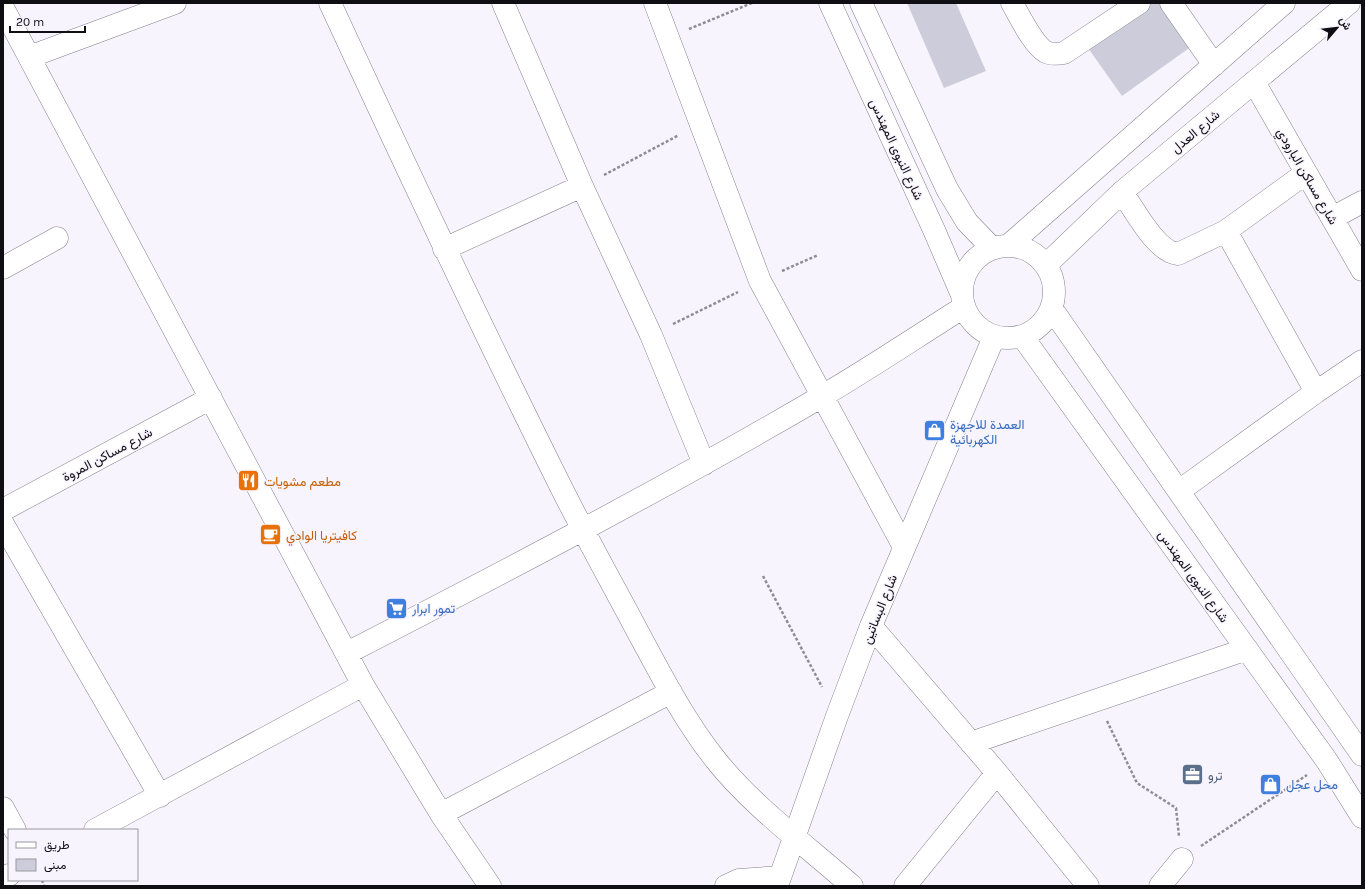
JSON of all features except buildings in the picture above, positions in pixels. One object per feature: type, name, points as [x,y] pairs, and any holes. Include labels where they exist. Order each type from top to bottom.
[{"type":"street","points":[[29,57],[175,3]]},
{"type":"street","points":[[330,3],[444,249],[582,529],[671,692],[693,729],[715,760],[741,789],[852,886]]},
{"type":"street","points":[[503,3],[582,186],[651,335],[704,464]]},
{"type":"street","points":[[655,3],[760,281],[821,397],[904,547]]},
{"type":"street","name":"شارع النبوى المهندس","points":[[830,3],[931,222],[963,301]]},
{"type":"street","points":[[861,3],[947,189],[967,222],[1000,247],[1023,248],[1036,254],[1046,265],[1053,278],[1054,294],[1052,309],[1040,326],[1022,336],[1008,339],[994,336],[982,330],[971,320],[963,301],[963,281],[969,267],[979,256],[1000,247],[1214,65],[1279,5]]},
{"type":"street","points":[[1012,3],[1039,46],[1045,52],[1057,54],[1064,53],[1139,3]]},
{"type":"street","points":[[1170,3],[1214,65]]},
{"type":"street","name":"شارع العدل","points":[[1046,265],[1122,192],[1349,3]]},
{"type":"street","points":[[3,8],[364,685],[441,814],[490,886]]},
{"type":"street","name":"شارع مساكن البارودي","points":[[1254,82],[1362,270]]},
{"type":"street","points":[[1122,192],[1160,245],[1174,253],[1184,252],[1226,231],[1306,173]]},
{"type":"street","points":[[444,249],[582,186]]},
{"type":"street","points":[[1332,218],[1362,202]]},
{"type":"street","points":[[1226,231],[1316,392]]},
{"type":"street","points":[[3,268],[57,238]]},
{"type":"street","points":[[347,653],[519,564],[704,464],[821,397],[963,301]]},
{"type":"street","points":[[1052,309],[1362,755]]},
{"type":"street","name":"شارع البساتين","points":[[778,881],[871,626],[994,336]]},
{"type":"street","name":"شارع النبوى المهندس","points":[[1022,336],[1327,761],[1362,817]]},
{"type":"street","points":[[1179,491],[1316,392],[1362,361]]},
{"type":"street","name":"شارع مساكن المروة","points":[[3,510],[211,398]]},
{"type":"street","points":[[3,524],[160,796]]},
{"type":"street","points":[[871,626],[997,773],[1088,886]]},
{"type":"street","points":[[971,743],[1096,699],[1247,649]]},
{"type":"street","points":[[97,829],[364,685]]},
{"type":"street","points":[[441,814],[671,692]]},
{"type":"street","points":[[905,886],[997,773]]},
{"type":"street","points":[[3,808],[14,829]]},
{"type":"street","points":[[1160,886],[1182,859]]},
{"type":"street","points":[[726,886],[739,880],[778,881]]},
{"type":"path","points":[[668,38],[752,3]]},
{"type":"path","points":[[582,186],[700,123]]},
{"type":"path","points":[[651,335],[760,281],[818,255]]},
{"type":"path","points":[[764,576],[837,716]]},
{"type":"path","points":[[1096,699],[1136,782],[1176,808],[1182,859],[1327,761]]},
{"type":"place","name":"العمدة للاجهزة الكهربائية","points":[[934,431]]},
{"type":"place","name":"مطعم مشويات","points":[[249,481]]},
{"type":"place","name":"كافيتريا الوادي","points":[[270,535]]},
{"type":"place","name":"تمور ابرار","points":[[396,608]]},
{"type":"place","name":"ترو","points":[[1192,775]]},
{"type":"place","name":"محل عجل","points":[[1270,784]]}]
